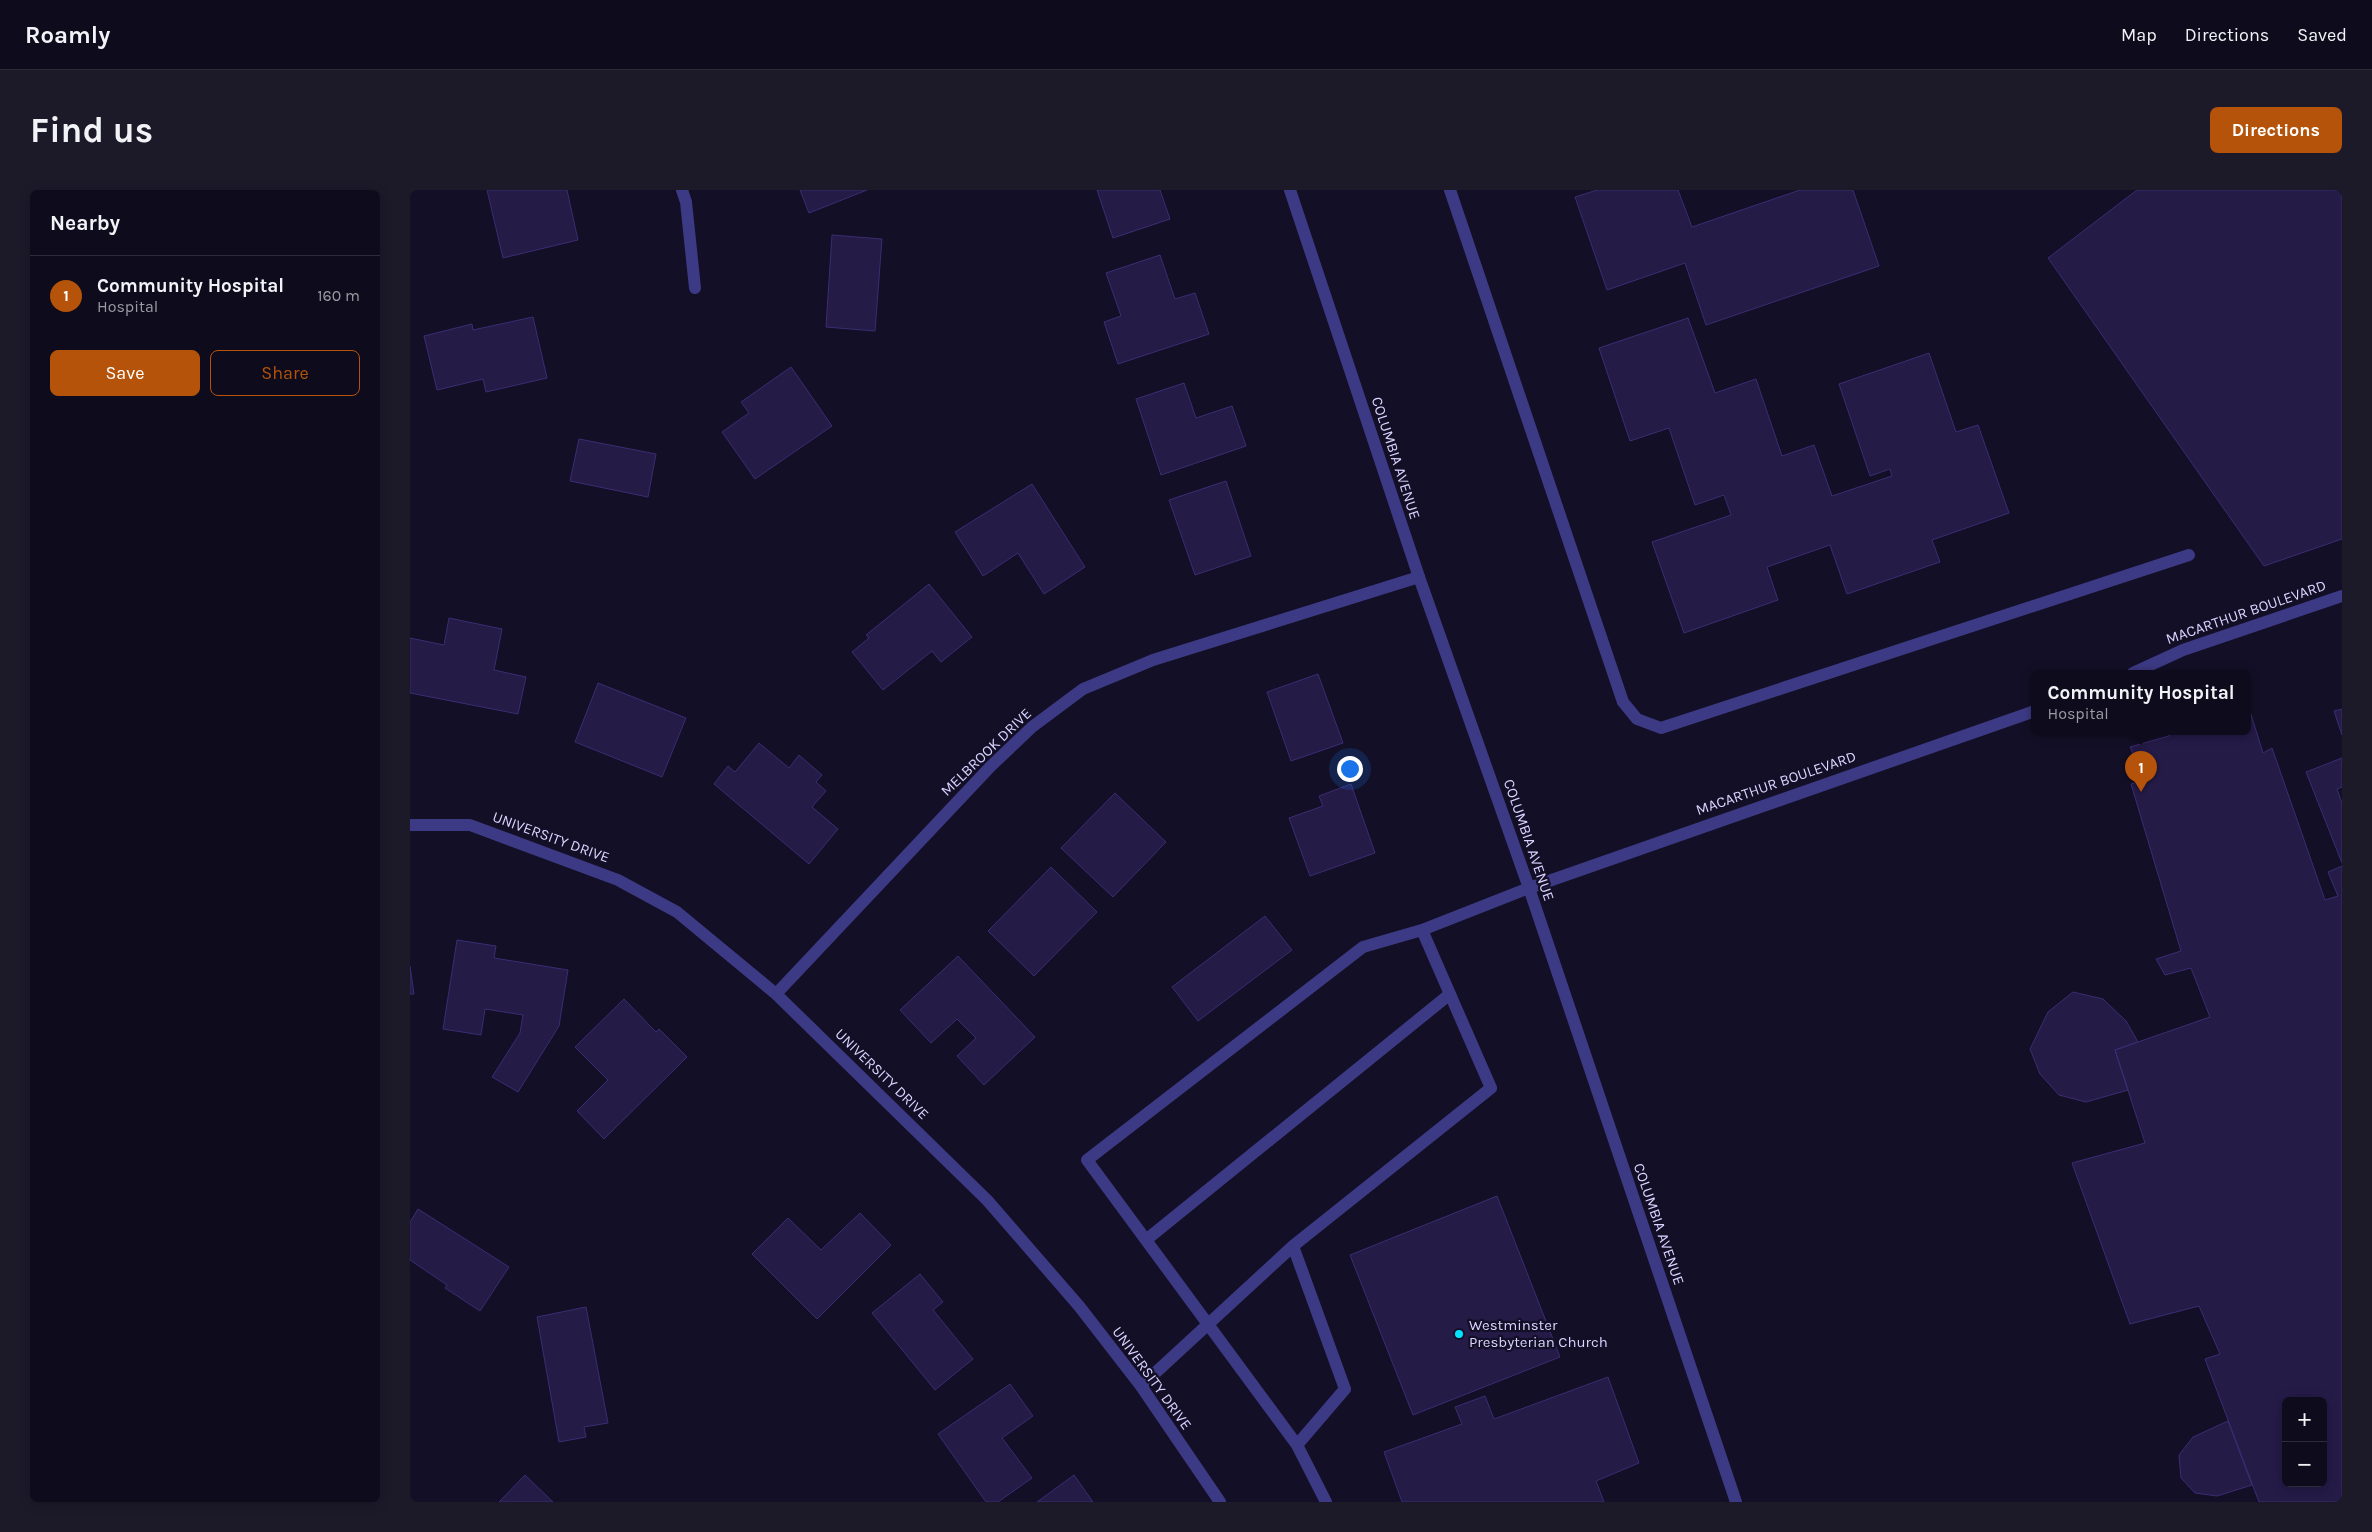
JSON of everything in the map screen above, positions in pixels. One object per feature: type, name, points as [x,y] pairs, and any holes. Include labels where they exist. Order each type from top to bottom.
[{"type":"street","points":[[682,190],[686,202],[695,288]]},
{"type":"street","name":"COLUMBIA AVENUE","points":[[1290,190],[1419,577],[1529,888],[1736,1502]]},
{"type":"street","points":[[1450,190],[1624,702],[1636,719],[1662,728],[2189,555]]},
{"type":"street","name":"MELBROOK DRIVE","points":[[776,994],[991,766],[1032,727],[1083,689],[1153,660],[1419,577]]},
{"type":"street","name":"MACARTHUR BOULEVARD","points":[[2140,670],[2183,650],[2342,596]]},
{"type":"street","name":"MACARTHUR BOULEVARD","points":[[1146,1240],[1087,1160],[1363,947],[1422,930],[1529,888],[2031,712]]},
{"type":"street","name":"UNIVERSITY DRIVE","points":[[410,825],[470,825],[618,880],[677,912],[776,994],[987,1200],[1079,1306],[1141,1386],[1220,1502]]},
{"type":"street","points":[[1141,1386],[1208,1322],[1293,1246],[1491,1088],[1422,930]]},
{"type":"street","points":[[1326,1502],[1297,1444],[1146,1240],[1450,994]]},
{"type":"street","points":[[1293,1246],[1345,1390],[1297,1444]]},
{"type":"building","points":[[487,190],[567,190],[578,240],[503,258]]},
{"type":"building","points":[[800,190],[867,190],[809,213]]},
{"type":"building","points":[[1097,190],[1160,190],[1170,219],[1113,238]]},
{"type":"building","points":[[1597,190],[1678,190],[1692,227],[1800,190],[1853,190],[1879,266],[1706,325],[1685,263],[1607,290],[1575,197]]},
{"type":"building","points":[[2137,190],[2342,190],[2342,539],[2264,566],[2048,258]]},
{"type":"building","points":[[832,235],[882,239],[875,331],[826,327]]},
{"type":"building","points":[[1160,255],[1175,299],[1195,293],[1209,334],[1118,364],[1104,322],[1121,316],[1106,273]]},
{"type":"building","points":[[533,317],[547,378],[486,392],[483,379],[437,390],[424,336],[472,324],[473,330]]},
{"type":"building","points":[[1688,318],[1715,393],[1756,379],[1782,456],[1814,445],[1832,496],[1892,476],[1890,469],[1870,476],[1839,384],[1929,353],[1956,432],[1978,425],[2009,513],[1932,540],[1940,562],[1847,594],[1830,545],[1767,567],[1778,600],[1684,633],[1652,542],[1731,515],[1724,495],[1695,505],[1669,428],[1630,441],[1599,348]]},
{"type":"building","points":[[791,367],[832,426],[755,479],[722,432],[749,413],[741,402]]},
{"type":"building","points":[[1184,383],[1196,418],[1232,406],[1246,446],[1161,475],[1136,399]]},
{"type":"building","points":[[579,439],[656,454],[648,497],[570,481]]},
{"type":"building","points":[[1226,481],[1251,556],[1195,575],[1169,500]]},
{"type":"building","points":[[1032,484],[1085,567],[1044,594],[1018,553],[983,576],[955,532]]},
{"type":"building","points":[[929,584],[972,637],[941,662],[932,651],[883,690],[852,652],[869,638],[866,635]]},
{"type":"building","points":[[449,618],[502,629],[494,670],[526,677],[518,714],[410,693],[410,638],[444,645]]},
{"type":"building","points":[[1318,674],[1343,743],[1291,761],[1267,692]]},
{"type":"building","points":[[598,683],[686,718],[662,777],[575,742]]},
{"type":"building","points":[[2342,709],[2342,735],[2334,711]]},
{"type":"building","points":[[2251,714],[2263,753],[2272,748],[2325,900],[2338,896],[2328,872],[2342,866],[2342,1502],[2259,1502],[2205,1359],[2220,1354],[2199,1306],[2130,1324],[2072,1163],[2145,1143],[2115,1050],[2210,1017],[2191,968],[2165,975],[2156,959],[2181,951],[2131,784],[2145,779],[2130,747],[2169,735],[2251,735]]},
{"type":"building","points":[[759,743],[789,768],[799,755],[822,775],[816,782],[826,791],[812,807],[838,829],[809,864],[714,784],[728,766],[735,772]]},
{"type":"building","points":[[2342,758],[2342,787],[2337,789],[2342,803],[2342,863],[2306,772]]},
{"type":"building","points":[[1351,784],[1375,853],[1310,876],[1289,818],[1323,806],[1319,796]]},
{"type":"building","points":[[1115,793],[1166,842],[1113,897],[1061,848]]},
{"type":"building","points":[[1051,867],[1097,912],[1034,976],[988,931]]},
{"type":"building","points":[[1265,916],[1292,950],[1198,1021],[1172,987]]},
{"type":"building","points":[[457,940],[496,946],[494,958],[568,970],[559,1026],[518,1092],[492,1077],[520,1033],[523,1015],[485,1009],[481,1035],[443,1029]]},
{"type":"building","points":[[958,956],[1035,1037],[984,1085],[957,1056],[976,1038],[957,1019],[931,1043],[900,1010]]},
{"type":"building","points":[[410,966],[414,994],[410,994]]},
{"type":"building","points":[[2073,992],[2103,999],[2126,1021],[2138,1042],[2115,1050],[2128,1090],[2086,1102],[2059,1095],[2040,1074],[2030,1049],[2048,1012]]},
{"type":"building","points":[[624,999],[656,1032],[659,1029],[687,1057],[604,1139],[577,1111],[608,1080],[575,1047]]},
{"type":"building","points":[[1497,1196],[1560,1357],[1413,1415],[1350,1255]]},
{"type":"building","points":[[418,1209],[509,1267],[480,1311],[445,1288],[447,1285],[410,1260],[410,1222]]},
{"type":"building","points":[[860,1213],[891,1245],[817,1319],[752,1254],[788,1218],[821,1250]]},
{"type":"building","points":[[920,1274],[943,1302],[933,1310],[973,1359],[935,1390],[872,1313]]},
{"type":"building","points":[[586,1307],[608,1423],[584,1427],[586,1437],[559,1442],[537,1317]]},
{"type":"building","points":[[1608,1377],[1639,1463],[1596,1481],[1604,1502],[1402,1502],[1384,1452],[1462,1424],[1455,1407],[1485,1396],[1494,1419]]},
{"type":"building","points":[[1010,1384],[1033,1416],[1002,1438],[1032,1478],[998,1502],[986,1502],[938,1434]]},
{"type":"building","points":[[2228,1421],[2252,1485],[2217,1496],[2195,1493],[2181,1478],[2179,1455],[2193,1437]]},
{"type":"building","points":[[525,1475],[553,1502],[499,1502]]},
{"type":"building","points":[[1074,1475],[1093,1502],[1037,1502]]},
{"type":"place","name":"Community Hospital","points":[[2141,792]]},
{"type":"place","name":"Westminster Presbyterian Church","points":[[1459,1334]]}]
